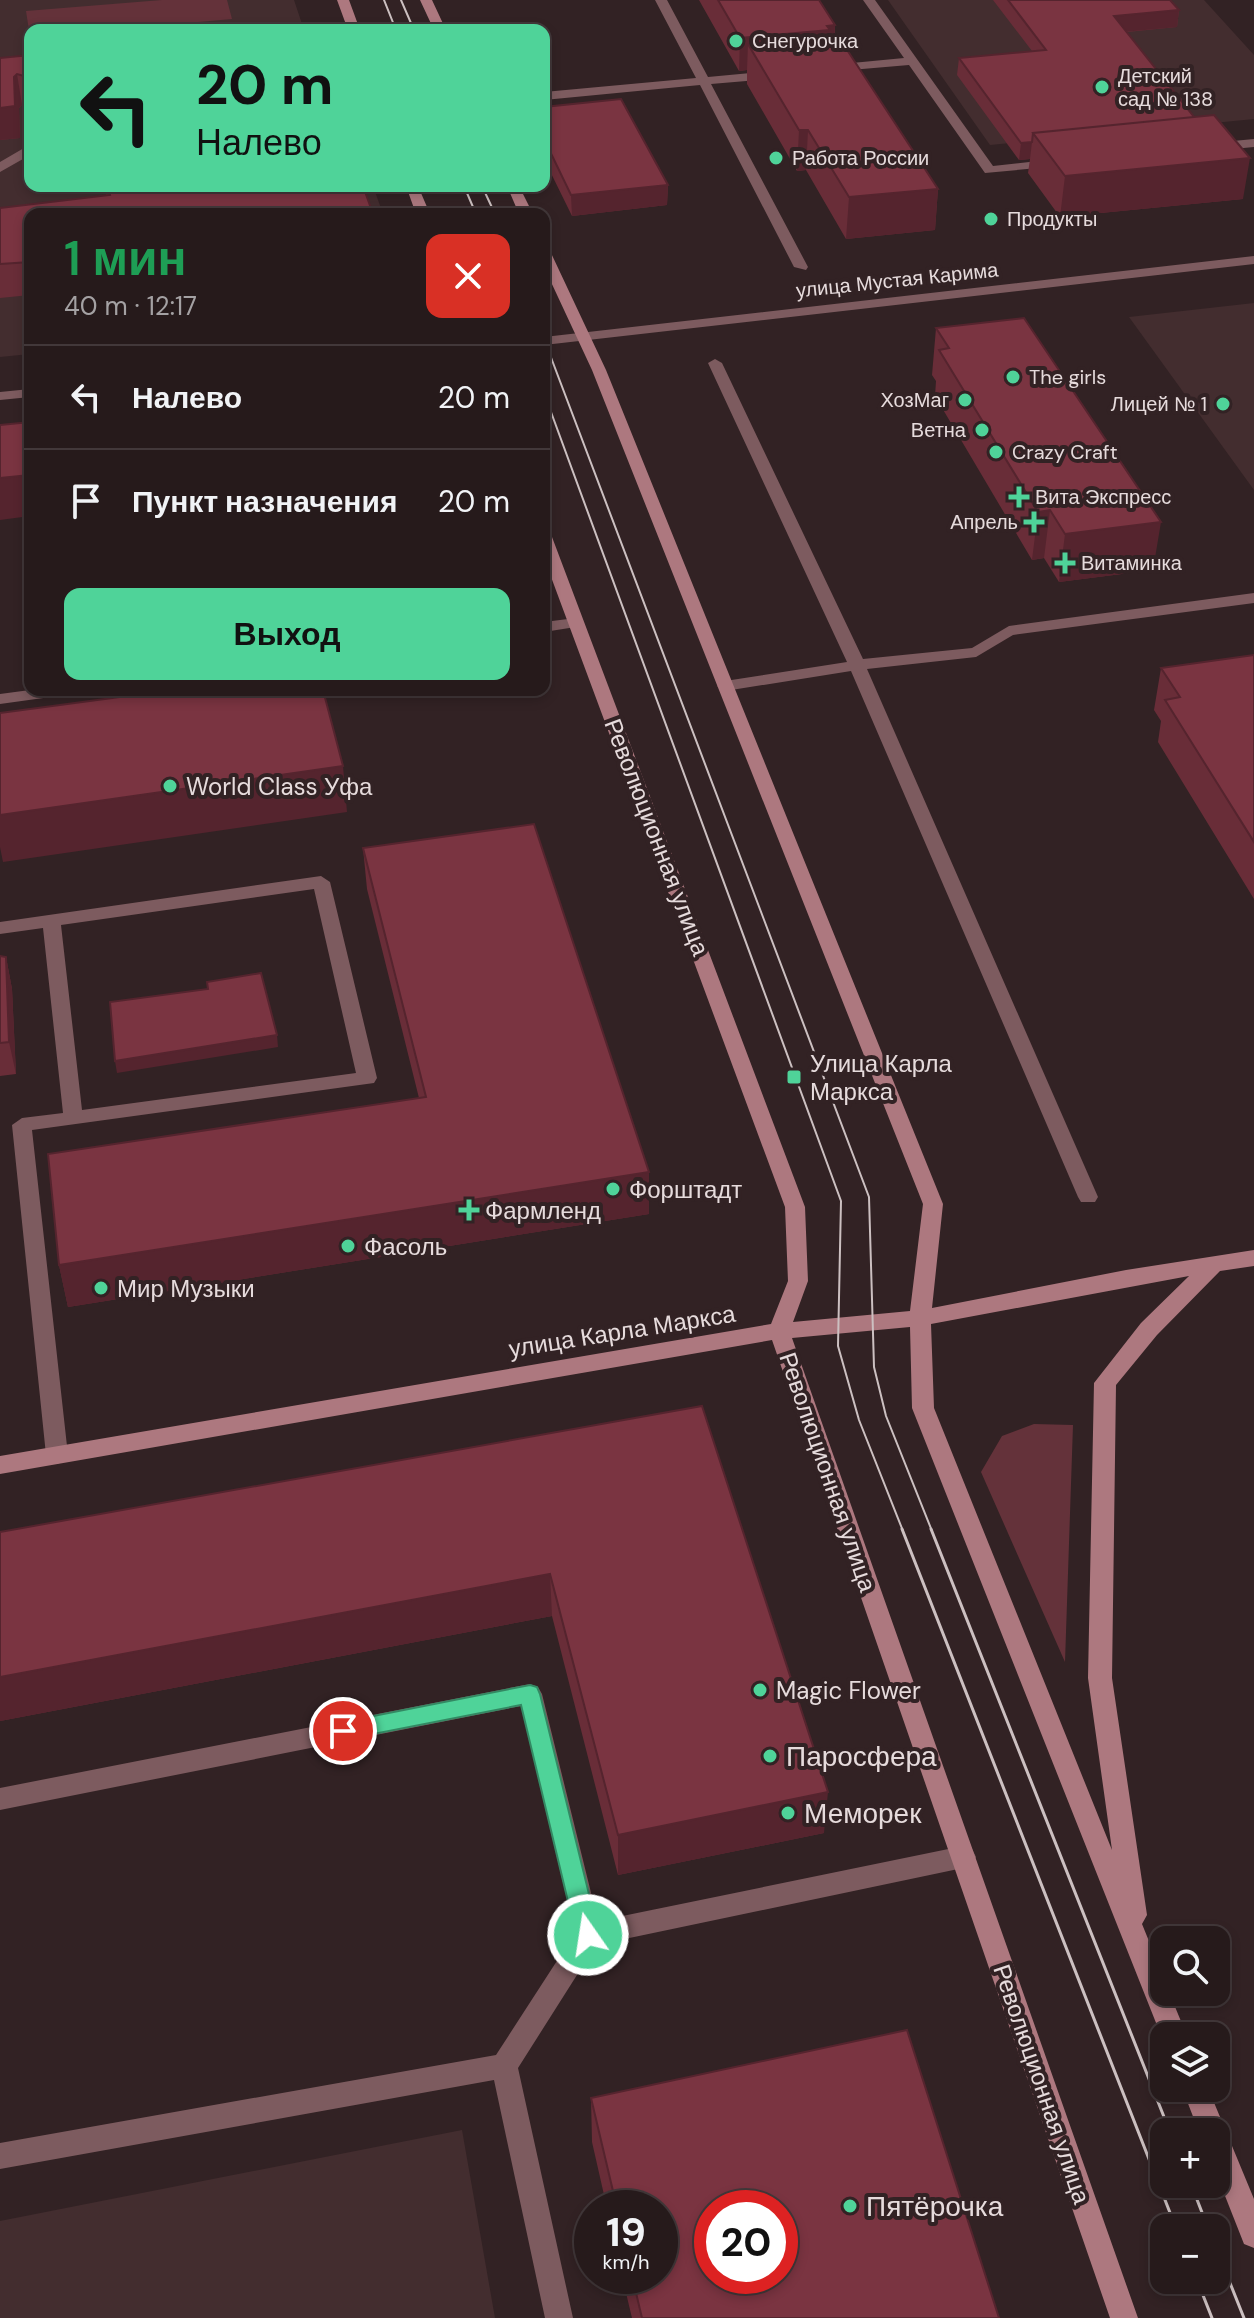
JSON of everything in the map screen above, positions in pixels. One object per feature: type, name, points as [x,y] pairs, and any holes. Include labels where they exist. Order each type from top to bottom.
[{"type":"street","points":[[343,0],[352,24]]},
{"type":"street","points":[[426,0],[437,24]]},
{"type":"street","points":[[661,0],[801,267]]},
{"type":"street","points":[[869,0],[990,170],[1067,162]]},
{"type":"street","points":[[822,70],[912,61]]},
{"type":"street","points":[[550,95],[793,73]]},
{"type":"street","points":[[1192,149],[1254,143]]},
{"type":"street","points":[[0,168],[24,153]]},
{"type":"street","name":"улица Мустая Карима","points":[[550,341],[1254,260]]},
{"type":"street","points":[[550,266],[584,339],[933,1204],[920,1318],[923,1408],[1168,2022]]},
{"type":"street","points":[[715,363],[857,665],[1088,1197]]},
{"type":"street","points":[[0,396],[24,394]]},
{"type":"street","name":"Революционная улица","points":[[550,553],[795,1207],[798,1281],[779,1331],[1124,2318]]},
{"type":"street","points":[[725,686],[857,665],[976,652],[1009,631],[1254,598]]},
{"type":"street","points":[[550,626],[576,623]]},
{"type":"street","points":[[0,699],[24,696]]},
{"type":"street","points":[[0,928],[321,882],[367,1078],[22,1125],[57,1455]]},
{"type":"street","points":[[51,921],[73,1118]]},
{"type":"street","name":"улица Карла Маркса","points":[[0,1465],[779,1331],[920,1318],[1126,1278],[1254,1258]]},
{"type":"street","points":[[1139,1947],[1100,1678],[1105,1383],[1149,1329],[1212,1266]]},
{"type":"street","points":[[0,1799],[530,1694],[588,1935]]},
{"type":"street","points":[[559,2318],[504,2066],[588,1935],[963,1857]]},
{"type":"street","points":[[0,2156],[504,2066]]},
{"type":"street","points":[[1230,2174],[1254,2234]]},
{"type":"shaded area","points":[[0,0],[294,0],[302,24],[24,24],[24,192],[375,192],[381,208],[24,208],[24,355],[0,357]]},
{"type":"shaded area","points":[[162,0],[227,0],[232,19],[176,24],[28,24],[26,11]]},
{"type":"shaded area","name":"Детский сад № 138","points":[[888,0],[1204,0],[1254,55],[1254,119],[990,145]]},
{"type":"shaded area","name":"Лицей № 1","points":[[1254,303],[1254,490],[1129,317]]},
{"type":"shaded area","points":[[1034,1424],[1073,1425],[1065,1662],[981,1472],[1002,1436]]},
{"type":"shaded area","points":[[462,2130],[495,2318],[0,2318],[0,2221]]},
{"type":"building","points":[[718,0],[819,0],[835,25],[827,26],[830,30],[740,38]]},
{"type":"building","points":[[1008,0],[1170,0],[1179,10],[1114,16],[1194,117],[1033,133],[1032,142],[1021,143],[959,58],[1046,50]]},
{"type":"building","points":[[838,36],[938,189],[849,197],[808,130],[799,130],[748,44]]},
{"type":"building","points":[[24,56],[24,76],[17,74],[14,77],[15,106],[0,108],[0,58]]},
{"type":"building","points":[[621,99],[668,185],[571,195],[550,151],[550,106]]},
{"type":"building","points":[[1214,115],[1250,158],[1065,176],[1033,133]]},
{"type":"building","points":[[109,192],[365,192],[371,208],[24,208],[24,262],[0,264],[0,208],[110,195]]},
{"type":"building","points":[[1024,318],[1161,522],[1065,534],[1050,510],[1038,512],[939,350],[949,348],[936,328]]},
{"type":"building","points":[[24,423],[24,476],[0,478],[0,425]]},
{"type":"building","points":[[1254,655],[1254,842],[1165,700],[1180,697],[1161,668]]},
{"type":"building","points":[[127,696],[325,696],[343,766],[0,815],[0,713]]},
{"type":"building","points":[[534,824],[649,1172],[59,1265],[48,1154],[426,1097],[363,848]]},
{"type":"building","points":[[0,956],[6,957],[9,1042],[0,1043]]},
{"type":"building","points":[[261,973],[277,1035],[115,1061],[110,1002],[208,989],[207,982]]},
{"type":"building","points":[[702,1406],[828,1792],[618,1835],[550,1574],[0,1677],[0,1532]]},
{"type":"building","points":[[907,2030],[999,2318],[642,2318],[636,2294],[678,2294],[678,2190],[613,2190],[591,2098]]},
{"type":"tram line","points":[[384,0],[394,24]]},
{"type":"tram line","points":[[401,0],[411,24]]},
{"type":"tram line","points":[[467,192],[473,208]]},
{"type":"tram line","points":[[485,192],[492,208]]},
{"type":"tram line","points":[[550,355],[869,1197],[874,1367],[886,1416],[932,1531]]},
{"type":"tram line","points":[[550,409],[841,1201],[838,1346],[859,1420],[903,1531]]},
{"type":"tram line","points":[[902,1529],[1171,2214]]},
{"type":"tram line","points":[[931,1529],[1164,2118]]},
{"type":"tram line","points":[[1196,2198],[1203,2214]]},
{"type":"tram line","points":[[1230,2283],[1244,2318]]},
{"type":"tram line","points":[[1203,2294],[1212,2318]]},
{"type":"place","name":"Снегурочка","points":[[736,41]]},
{"type":"place","name":"Детский сад № 138","points":[[1102,87]]},
{"type":"place","name":"Работа России","points":[[776,158]]},
{"type":"place","name":"Продукты","points":[[991,219]]},
{"type":"place","name":"The girls","points":[[1013,377]]},
{"type":"place","name":"ХозМаг","points":[[965,400]]},
{"type":"place","name":"Лицей № 1","points":[[1223,404]]},
{"type":"place","name":"Ветна","points":[[982,430]]},
{"type":"place","name":"Crazy Craft","points":[[996,452]]},
{"type":"place","name":"Вита Экспресс","points":[[1019,497]]},
{"type":"place","name":"Апрель","points":[[1034,522]]},
{"type":"place","name":"Витаминка","points":[[1065,563]]},
{"type":"place","name":"World Class Уфа","points":[[170,786]]},
{"type":"place","name":"Улица Карла Маркса","points":[[794,1077]]},
{"type":"place","name":"Форштадт","points":[[613,1189]]},
{"type":"place","name":"Фармленд","points":[[469,1210]]},
{"type":"place","name":"Фасоль","points":[[348,1246]]},
{"type":"place","name":"Мир Музыки","points":[[101,1288]]},
{"type":"place","name":"Magic Flower","points":[[760,1690]]},
{"type":"place","name":"Паросфера","points":[[770,1756]]},
{"type":"place","name":"Меморек","points":[[788,1813]]},
{"type":"place","name":"Пятёрочка","points":[[850,2206]]},
{"type":"route","points":[[343,1731],[530,1694],[588,1935]]}]
